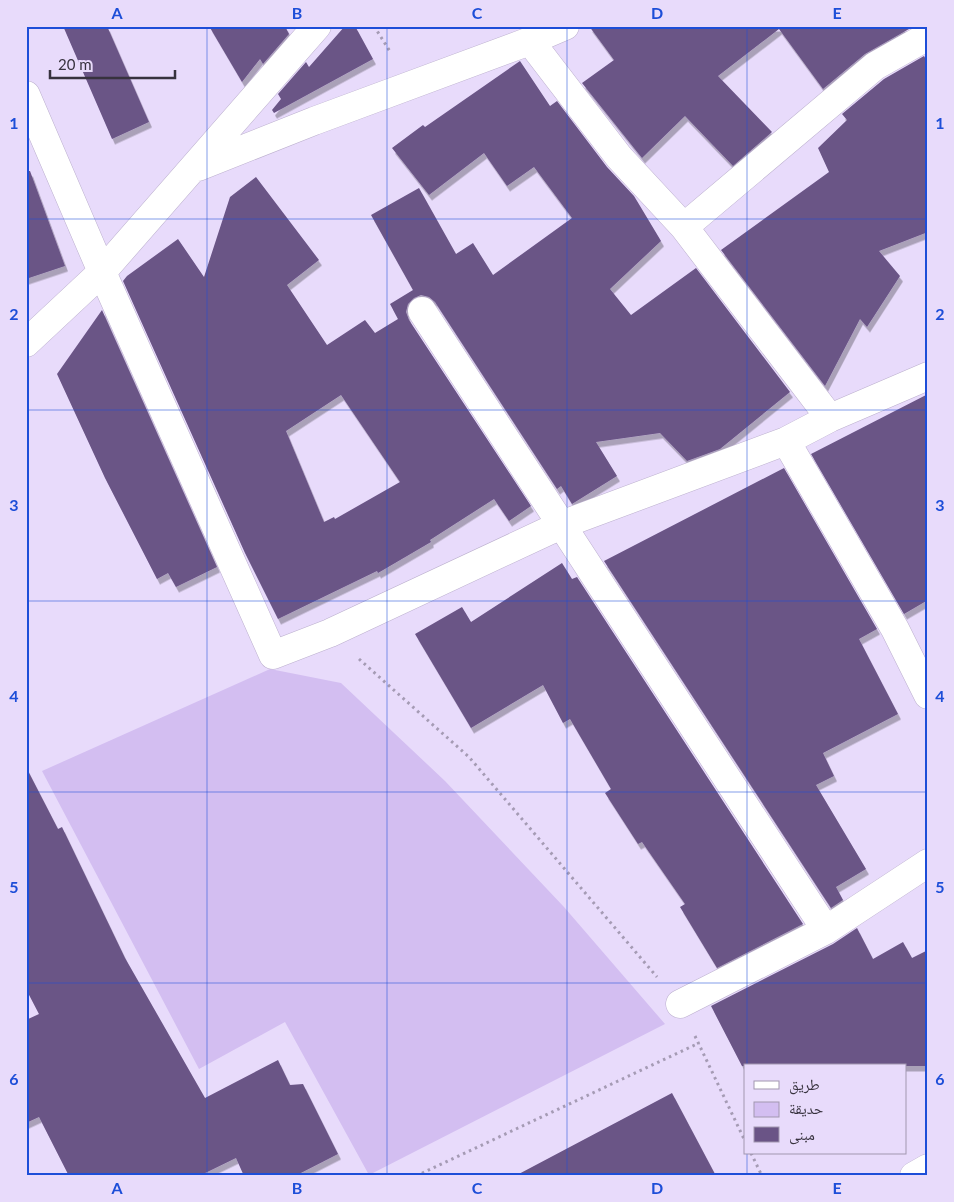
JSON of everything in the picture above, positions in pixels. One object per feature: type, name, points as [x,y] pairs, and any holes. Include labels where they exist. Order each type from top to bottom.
[{"type":"street","points":[[26,343],[102,272],[317,26]]},
{"type":"street","points":[[193,169],[314,120],[530,42],[565,26]]},
{"type":"street","points":[[684,227],[875,66],[928,36]]},
{"type":"street","points":[[530,42],[619,157],[684,227],[830,418]]},
{"type":"street","points":[[26,95],[102,272],[273,655],[330,633],[561,525],[786,441],[830,418],[928,376]]},
{"type":"street","points":[[422,311],[826,930]]},
{"type":"street","points":[[786,441],[895,629],[928,695]]},
{"type":"street","points":[[680,1004],[826,930],[928,863]]},
{"type":"street","points":[[914,1176],[928,1168]]},
{"type":"path","points":[[330,633],[470,757],[680,1004],[744,1139]]},
{"type":"path","points":[[416,1176],[699,1043]]},
{"type":"path","points":[[751,1154],[762,1176]]},
{"type":"green space","points":[[270,669],[341,683],[445,781],[564,907],[665,1024],[369,1175],[285,1022],[199,1069],[42,771]]},
{"type":"building","points":[[63,26],[107,26],[149,122],[112,139]]},
{"type":"building","points":[[209,26],[285,26],[289,34],[263,64],[260,59],[242,82]]},
{"type":"building","points":[[345,26],[355,26],[373,59],[274,113],[272,110],[281,99],[278,94],[306,62],[309,67]]},
{"type":"building","points":[[589,26],[907,26],[909,29],[865,54],[823,89],[779,29],[718,76],[772,132],[733,166],[685,116],[642,158],[582,83],[614,60]]},
{"type":"building","points":[[924,56],[928,63],[928,232],[879,251],[900,276],[867,327],[860,319],[825,386],[721,250],[829,172],[818,148],[847,120],[842,114],[884,79]]},
{"type":"building","points":[[520,61],[550,106],[557,101],[607,167],[634,196],[661,241],[610,289],[631,315],[696,268],[790,392],[720,449],[687,461],[660,433],[596,442],[617,476],[572,504],[561,486],[557,489],[435,302],[429,297],[421,295],[414,298],[408,304],[406,312],[409,320],[531,506],[509,521],[494,499],[430,540],[431,542],[378,573],[377,571],[278,619],[245,553],[123,281],[127,276],[178,239],[204,277],[230,197],[256,177],[319,260],[287,285],[327,345],[365,320],[375,333],[398,319],[390,304],[413,290],[371,215],[419,188],[456,254],[473,243],[493,275],[572,218],[534,167],[507,186],[484,153],[429,195],[392,148],[423,125],[425,127]],"holes":[[[341,395],[400,482],[335,519],[334,517],[324,522],[286,431]]]},
{"type":"building","points":[[26,171],[30,171],[65,266],[26,279]]},
{"type":"building","points":[[102,310],[217,567],[176,587],[168,573],[157,579],[105,478],[57,374]]},
{"type":"building","points":[[928,394],[928,600],[904,614],[811,454]]},
{"type":"building","points":[[784,468],[877,629],[859,639],[898,714],[823,753],[834,776],[816,785],[866,869],[836,887],[843,900],[831,908],[604,561]]},
{"type":"building","points":[[562,563],[572,579],[577,577],[803,924],[717,968],[680,907],[685,904],[642,842],[638,844],[605,793],[611,789],[570,719],[563,723],[543,685],[471,728],[415,634],[462,607],[471,622]]},
{"type":"building","points":[[26,767],[58,829],[62,827],[125,958],[205,1098],[278,1060],[290,1085],[303,1084],[338,1154],[295,1176],[244,1176],[236,1158],[199,1176],[69,1176],[39,1117],[26,1123],[26,1020],[39,1014],[26,989]]},
{"type":"building","points":[[857,928],[873,959],[903,942],[912,958],[928,950],[928,1066],[906,1066],[906,1064],[744,1064],[742,1066],[711,1006],[833,944]]},
{"type":"building","points":[[672,1093],[716,1176],[515,1176]]}]
